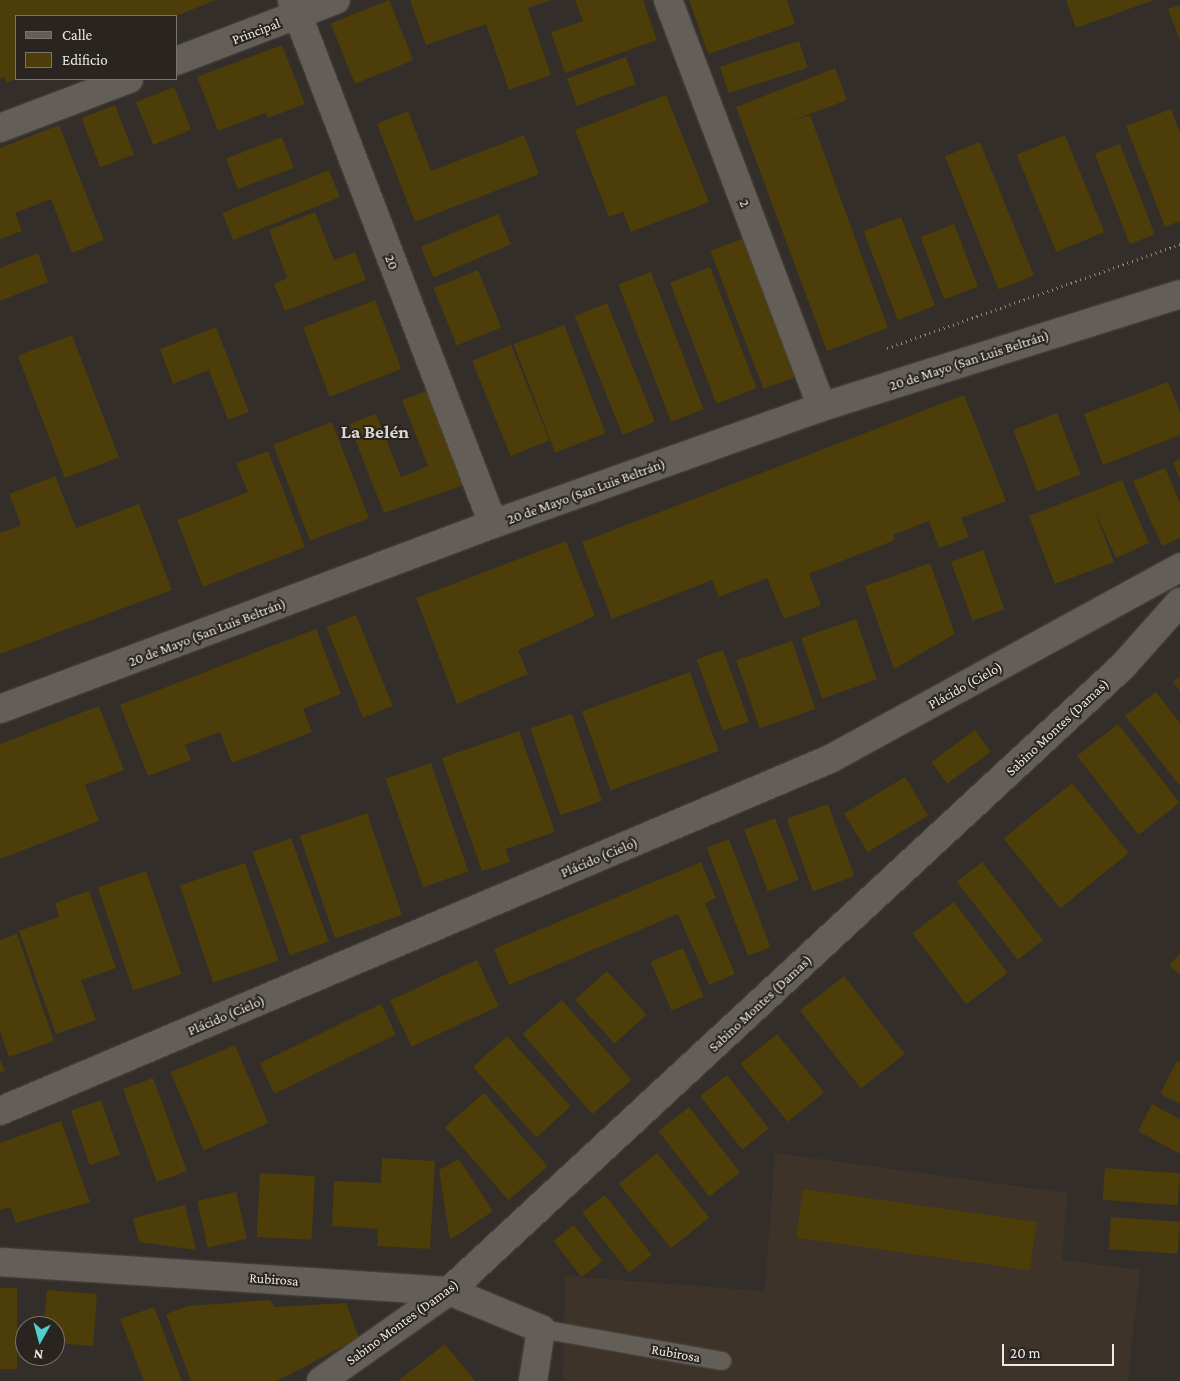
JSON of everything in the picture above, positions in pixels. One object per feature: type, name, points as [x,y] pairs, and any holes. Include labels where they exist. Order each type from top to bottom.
[{"type":"street","name":"Principal","points":[[178,60],[295,8],[336,0]]},
{"type":"street","name":"2","points":[[668,0],[822,407]]},
{"type":"street","name":"20","points":[[295,8],[493,524]]},
{"type":"street","points":[[0,128],[126,80]]},
{"type":"street","name":"20 de Mayo (San Luis Beltrán)","points":[[0,710],[493,524],[822,407],[1180,294]]},
{"type":"street","name":"Plácido (Cielo)","points":[[0,1111],[830,759],[1180,567]]},
{"type":"street","name":"Sabino Montes (Damas)","points":[[321,1381],[449,1290],[1122,667],[1180,602]]},
{"type":"street","name":"Rubirosa","points":[[0,1262],[449,1290],[541,1329]]},
{"type":"street","points":[[533,1381],[541,1329]]},
{"type":"lane","name":"Rubirosa","points":[[541,1329],[722,1361]]},
{"type":"shaded area","points":[[775,1153],[1067,1193],[1062,1260],[1140,1270],[1128,1381],[563,1381],[565,1276],[765,1291]]},
{"type":"building","points":[[0,0],[216,0],[178,15],[15,15],[15,79],[7,83],[5,77],[0,79]]},
{"type":"building","points":[[389,0],[413,60],[355,84],[331,24]]},
{"type":"building","points":[[410,0],[551,0],[528,8],[551,75],[509,90],[486,24],[426,45]]},
{"type":"building","points":[[575,0],[643,0],[657,40],[565,73],[551,32],[583,21]]},
{"type":"building","points":[[689,0],[787,0],[795,24],[708,54]]},
{"type":"building","points":[[1066,0],[1154,0],[1076,28]]},
{"type":"building","points":[[1180,5],[1180,41],[1168,9]]},
{"type":"building","points":[[799,41],[808,68],[729,93],[720,67]]},
{"type":"building","points":[[282,45],[305,104],[268,118],[265,113],[218,131],[197,77]]},
{"type":"building","points":[[626,57],[636,84],[577,106],[567,79]]},
{"type":"building","points":[[835,68],[847,100],[778,126],[810,115],[888,328],[827,351],[736,107]]},
{"type":"building","points":[[174,87],[191,130],[153,145],[136,102]]},
{"type":"building","points":[[666,95],[709,202],[631,232],[623,212],[609,217],[575,130]]},
{"type":"building","points":[[115,105],[134,154],[100,167],[81,118]]},
{"type":"building","points":[[1171,109],[1180,133],[1180,221],[1165,227],[1126,126]]},
{"type":"building","points":[[408,111],[431,171],[524,135],[539,174],[415,222],[377,124]]},
{"type":"building","points":[[59,125],[104,240],[72,253],[51,199],[15,213],[22,231],[0,239],[0,148]]},
{"type":"building","points":[[1065,135],[1104,232],[1056,252],[1017,154]]},
{"type":"building","points":[[282,137],[294,168],[238,189],[226,159]]},
{"type":"building","points":[[980,142],[1034,276],[999,290],[945,156]]},
{"type":"building","points":[[1120,144],[1155,235],[1130,244],[1095,154]]},
{"type":"building","points":[[329,170],[340,197],[233,240],[222,213]]},
{"type":"building","points":[[315,212],[334,260],[355,252],[366,280],[285,311],[274,284],[287,278],[269,230]]},
{"type":"building","points":[[498,214],[511,244],[434,277],[421,247]]},
{"type":"building","points":[[901,217],[935,306],[898,320],[864,231]]},
{"type":"building","points":[[954,224],[978,287],[944,299],[920,237]]},
{"type":"building","points":[[744,238],[797,376],[763,389],[710,251]]},
{"type":"building","points":[[38,253],[48,282],[0,301],[0,268]]},
{"type":"building","points":[[710,267],[757,388],[716,404],[670,282]]},
{"type":"building","points":[[478,270],[501,327],[457,345],[433,288]]},
{"type":"building","points":[[651,272],[704,409],[671,422],[618,285]]},
{"type":"building","points":[[375,300],[402,369],[330,397],[303,328]]},
{"type":"building","points":[[607,303],[655,422],[622,435],[575,316]]},
{"type":"building","points":[[564,325],[606,433],[555,453],[514,344]]},
{"type":"building","points":[[216,327],[249,412],[228,420],[209,370],[173,384],[160,349]]},
{"type":"building","points":[[72,335],[119,457],[65,478],[18,356]]},
{"type":"building","points":[[511,345],[550,440],[511,456],[472,361]]},
{"type":"building","points":[[1168,382],[1180,412],[1180,435],[1103,465],[1084,414]]},
{"type":"building","points":[[430,390],[467,484],[384,513],[349,424],[376,414],[401,477],[428,466],[402,400]]},
{"type":"building","points":[[964,395],[1006,501],[961,518],[969,537],[939,548],[929,521],[893,535],[895,540],[809,574],[821,605],[784,619],[767,578],[719,597],[712,580],[612,619],[582,542]]},
{"type":"building","points":[[1057,413],[1081,475],[1037,491],[1013,430]]},
{"type":"building","points":[[332,422],[369,518],[310,541],[273,445]]},
{"type":"building","points":[[268,451],[305,547],[203,587],[177,520],[248,492],[236,463]]},
{"type":"building","points":[[1180,459],[1180,479],[1173,463]]},
{"type":"building","points":[[1165,468],[1180,503],[1180,538],[1162,546],[1133,481]]},
{"type":"building","points":[[55,476],[76,528],[139,504],[172,590],[0,654],[0,533],[21,525],[9,494]]},
{"type":"building","points":[[1122,480],[1149,543],[1116,558],[1093,506],[1114,562],[1055,584],[1029,516]]},
{"type":"building","points":[[566,541],[595,616],[518,650],[528,674],[457,704],[416,598]]},
{"type":"building","points":[[983,550],[1005,609],[973,621],[951,562]]},
{"type":"building","points":[[930,563],[955,634],[894,669],[865,586]]},
{"type":"building","points":[[356,615],[393,706],[363,718],[326,627]]},
{"type":"building","points":[[856,619],[877,680],[822,698],[801,638]]},
{"type":"building","points":[[316,629],[341,694],[303,709],[312,732],[232,763],[220,732],[185,745],[191,760],[148,776],[120,705]]},
{"type":"building","points":[[792,641],[815,709],[760,728],[736,660]]},
{"type":"building","points":[[723,650],[749,721],[723,731],[697,660]]},
{"type":"building","points":[[690,672],[719,751],[611,790],[582,711]]},
{"type":"building","points":[[1180,677],[1180,691],[1173,682]]},
{"type":"building","points":[[1156,692],[1180,723],[1180,786],[1125,716]]},
{"type":"building","points":[[99,706],[124,770],[85,785],[99,821],[0,859],[0,744]]},
{"type":"building","points":[[572,714],[602,801],[560,815],[530,728]]},
{"type":"building","points":[[1118,724],[1180,803],[1139,835],[1077,756]]},
{"type":"building","points":[[975,730],[991,752],[947,784],[931,762]]},
{"type":"building","points":[[519,731],[555,832],[506,849],[510,862],[482,871],[442,758]]},
{"type":"building","points":[[431,763],[468,872],[423,887],[386,779]]},
{"type":"building","points":[[905,777],[928,816],[867,852],[844,814]]},
{"type":"building","points":[[1072,783],[1129,853],[1060,908],[1004,838]]},
{"type":"building","points":[[828,804],[854,876],[813,891],[787,819]]},
{"type":"building","points":[[367,813],[402,915],[335,938],[300,836]]},
{"type":"building","points":[[775,818],[799,880],[768,891],[744,830]]},
{"type":"building","points":[[291,838],[329,941],[290,955],[252,852]]},
{"type":"building","points":[[729,839],[771,947],[748,956],[707,848]]},
{"type":"building","points":[[701,862],[716,898],[705,903],[735,974],[709,985],[678,914],[509,985],[494,949]]},
{"type":"building","points":[[982,862],[1043,940],[1018,960],[957,882]]},
{"type":"building","points":[[245,863],[279,960],[213,983],[180,885]]},
{"type":"building","points":[[146,871],[181,974],[133,991],[98,888]]},
{"type":"building","points":[[89,891],[116,968],[81,980],[96,1020],[56,1034],[19,931],[59,917],[55,903]]},
{"type":"building","points":[[954,902],[1008,973],[966,1004],[912,933]]},
{"type":"building","points":[[17,934],[54,1041],[9,1057],[0,1031],[0,940]]},
{"type":"building","points":[[683,948],[704,997],[671,1010],[651,962]]},
{"type":"building","points":[[1180,953],[1180,975],[1169,966]]},
{"type":"building","points":[[477,960],[499,1006],[412,1047],[390,1001]]},
{"type":"building","points":[[607,971],[646,1015],[615,1044],[575,1000]]},
{"type":"building","points":[[844,976],[905,1054],[861,1088],[800,1010]]},
{"type":"building","points":[[562,1000],[632,1080],[592,1114],[523,1034]]},
{"type":"building","points":[[381,1004],[396,1035],[275,1094],[260,1063]]},
{"type":"building","points":[[777,1034],[824,1092],[788,1122],[740,1064]]},
{"type":"building","points":[[507,1036],[571,1107],[536,1137],[473,1067]]},
{"type":"building","points":[[235,1045],[268,1123],[204,1151],[171,1072]]},
{"type":"building","points":[[0,1059],[5,1071],[0,1072]]},
{"type":"building","points":[[1177,1061],[1180,1062],[1180,1104],[1160,1094]]},
{"type":"building","points":[[727,1075],[769,1129],[742,1150],[700,1096]]},
{"type":"building","points":[[153,1078],[187,1171],[157,1182],[123,1089]]},
{"type":"building","points":[[484,1093],[548,1166],[508,1200],[445,1127]]},
{"type":"building","points":[[101,1100],[120,1155],[90,1165],[71,1110]]},
{"type":"building","points":[[1152,1104],[1180,1119],[1180,1154],[1138,1131]]},
{"type":"building","points":[[689,1107],[740,1172],[709,1196],[658,1131]]},
{"type":"building","points":[[61,1121],[90,1202],[16,1223],[10,1207],[0,1210],[0,1143]]},
{"type":"building","points":[[657,1153],[709,1218],[671,1248],[619,1184]]},
{"type":"building","points":[[382,1158],[435,1161],[430,1249],[377,1246],[378,1229],[332,1226],[334,1181],[381,1183]]},
{"type":"building","points":[[459,1159],[493,1211],[450,1240],[439,1170]]},
{"type":"building","points":[[1105,1168],[1180,1173],[1178,1205],[1103,1200]]},
{"type":"building","points":[[260,1173],[315,1176],[312,1240],[257,1237]]},
{"type":"building","points":[[803,1189],[1037,1222],[1030,1270],[796,1238]]},
{"type":"building","points":[[236,1192],[247,1239],[208,1248],[197,1201]]},
{"type":"building","points":[[605,1195],[652,1255],[629,1273],[582,1213]]},
{"type":"building","points":[[185,1205],[196,1250],[139,1242],[133,1218]]},
{"type":"building","points":[[1111,1217],[1180,1222],[1178,1254],[1109,1249]]},
{"type":"building","points":[[574,1225],[602,1261],[582,1277],[554,1241]]},
{"type":"building","points":[[0,1288],[17,1288],[15,1366],[17,1366],[17,1369],[0,1369]]},
{"type":"building","points":[[47,1290],[97,1294],[93,1346],[65,1344],[65,1316],[45,1316]]},
{"type":"building","points":[[270,1300],[274,1307],[346,1303],[359,1338],[277,1381],[191,1381],[166,1314],[188,1306]]},
{"type":"building","points":[[154,1307],[182,1381],[144,1381],[120,1319]]},
{"type":"building","points":[[445,1344],[475,1381],[398,1381],[417,1366]]},
{"type":"district","name":"La Belén","points":[[375,432]]}]
